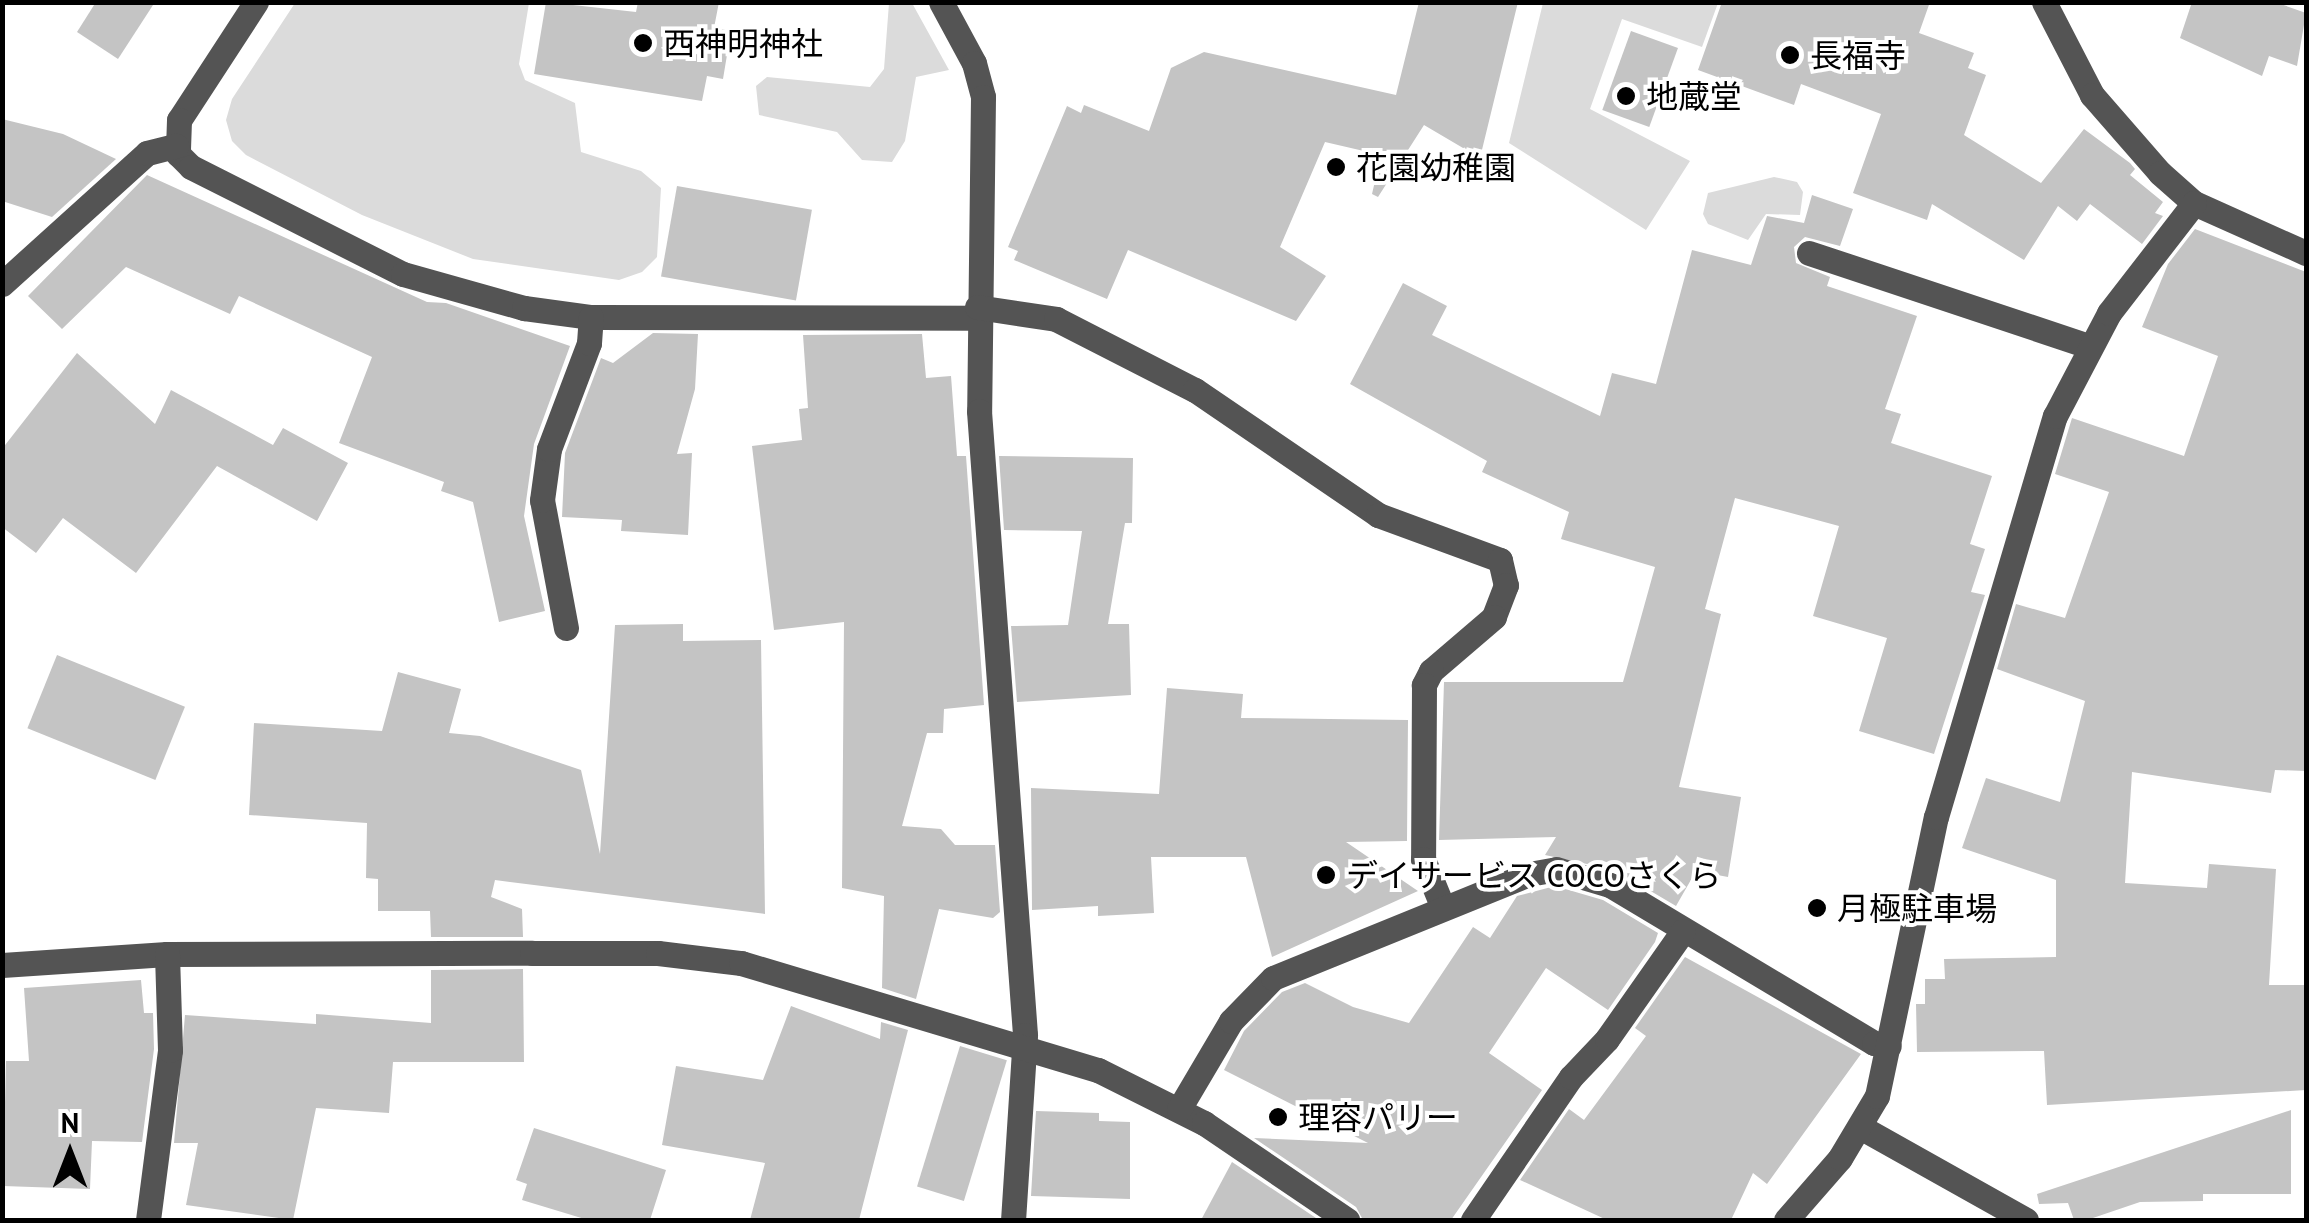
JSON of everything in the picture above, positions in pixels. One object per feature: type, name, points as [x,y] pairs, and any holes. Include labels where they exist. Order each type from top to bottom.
[{"type":"street","points":[[256,2],[179,120],[176,146],[190,167],[403,274],[524,308],[591,318],[977,312],[1056,319],[1195,390],[1378,515],[1500,560],[1506,585],[1494,618],[1432,671],[1424,685],[1423,859],[1443,908]]},
{"type":"street","points":[[941,2],[974,63],[983,97],[977,312],[1024,1044],[1013,1220]]},
{"type":"street","points":[[2044,2],[2092,94],[2194,203],[2306,253]]},
{"type":"street","points":[[2,284],[147,154],[176,146]]},
{"type":"street","points":[[1786,1220],[1862,1128],[1890,1046],[1953,755],[2055,416],[2088,346],[2194,203]]},
{"type":"street","points":[[1810,253],[2088,346]]},
{"type":"street","points":[[566,628],[542,500],[549,449],[589,343],[591,318]]},
{"type":"street","points":[[1179,1110],[1231,1020],[1273,978],[1443,908],[1556,869],[1610,885],[1874,1043],[1890,1046]]},
{"type":"street","points":[[1473,1220],[1571,1077],[1606,1039],[1683,931]]},
{"type":"street","points":[[148,1220],[170,1050],[166,954]]},
{"type":"street","points":[[2,965],[166,954],[700,955],[1024,1044],[1098,1070],[1179,1110],[1347,1220]]},
{"type":"street","points":[[1862,1128],[2026,1220]]},
{"type":"shaded area","points":[[295,3],[529,3],[519,64],[525,80],[575,103],[581,152],[641,171],[661,188],[657,257],[642,272],[619,280],[473,259],[362,215],[246,155],[232,141],[226,120],[232,99]]},
{"type":"shaded area","points":[[889,3],[912,3],[949,70],[916,77],[905,141],[892,162],[862,160],[837,132],[759,115],[756,86],[767,77],[870,87],[884,69]]},
{"type":"shaded area","points":[[1543,3],[1718,3],[1702,47],[1622,19],[1590,109],[1690,161],[1646,230],[1509,143]]},
{"type":"shaded area","points":[[1774,177],[1797,182],[1803,192],[1800,215],[1766,214],[1748,240],[1708,224],[1703,214],[1708,193]]},
{"type":"building","points":[[96,2],[155,2],[118,59],[77,32]]},
{"type":"building","name":"西神明神社","points":[[546,2],[636,12],[638,2],[719,2],[714,28],[731,31],[723,79],[707,76],[702,101],[534,74]]},
{"type":"building","points":[[1419,2],[1518,2],[1480,158],[1424,125],[1378,197],[1372,194],[1381,155],[1325,142],[1280,247],[1326,276],[1296,321],[1128,250],[1107,299],[1014,260],[1018,251],[1008,247],[1067,106],[1081,113],[1084,105],[1149,131],[1171,68],[1204,52],[1396,95]]},
{"type":"building","points":[[1722,2],[1930,2],[1919,33],[1974,53],[1968,68],[1986,75],[1964,135],[2041,183],[2084,129],[2130,163],[2135,169],[2130,175],[2163,202],[2155,213],[2163,216],[2142,244],[2090,204],[2077,221],[2058,206],[2024,260],[1932,204],[1927,220],[1853,193],[1881,114],[1801,84],[1794,105],[1698,70]]},
{"type":"building","points":[[2192,2],[2275,2],[2306,13],[2297,66],[2269,56],[2262,76],[2180,38]]},
{"type":"building","points":[[1631,31],[1678,48],[1649,127],[1602,110]]},
{"type":"building","points":[[2,119],[63,134],[116,159],[52,217],[2,201]]},
{"type":"building","points":[[147,175],[427,302],[446,303],[570,346],[534,444],[524,516],[545,611],[499,622],[473,502],[441,491],[444,482],[339,443],[372,357],[239,296],[230,314],[126,267],[62,329],[28,296]]},
{"type":"building","points":[[677,186],[812,210],[796,300],[661,277]]},
{"type":"building","points":[[1812,195],[1853,209],[1840,246],[1805,237],[1794,247],[1796,263],[1830,277],[1827,286],[1917,316],[1885,409],[1901,414],[1891,443],[1992,476],[1970,544],[1985,549],[1971,592],[1985,595],[1934,754],[1859,731],[1887,638],[1813,616],[1839,526],[1735,498],[1705,609],[1721,614],[1679,787],[1741,797],[1728,877],[1696,871],[1676,906],[1615,870],[1545,855],[1556,837],[1439,840],[1444,682],[1623,682],[1655,567],[1561,539],[1569,512],[1482,472],[1487,461],[1350,384],[1403,283],[1447,306],[1432,335],[1600,416],[1612,373],[1656,384],[1692,250],[1751,265],[1767,216],[1804,223]]},
{"type":"building","points":[[2195,229],[2306,272],[2306,771],[2275,770],[2271,793],[2132,772],[2125,883],[2207,888],[2209,864],[2276,869],[2269,985],[2306,985],[2306,1090],[2047,1105],[2044,1051],[1917,1052],[1916,1004],[1925,1004],[1925,979],[1945,979],[1944,959],[2056,957],[2056,880],[1962,848],[1986,778],[2060,802],[2085,701],[1997,669],[2016,604],[2065,618],[2109,492],[2055,474],[2072,418],[2184,456],[2218,356],[2142,327],[2168,264]]},
{"type":"building","points":[[653,333],[698,334],[695,389],[677,454],[692,453],[688,535],[621,531],[622,520],[562,517],[565,453],[601,358],[613,363]]},
{"type":"building","points":[[922,334],[926,378],[951,376],[957,456],[966,456],[984,705],[944,709],[943,733],[927,733],[902,826],[941,829],[955,845],[995,845],[1000,912],[993,918],[939,909],[916,999],[882,988],[884,896],[842,888],[844,622],[774,630],[752,446],[802,440],[799,409],[808,408],[803,335]]},
{"type":"building","points":[[77,353],[155,424],[171,390],[273,445],[283,428],[348,463],[317,521],[217,466],[136,573],[63,518],[36,553],[2,527],[2,449]]},
{"type":"building","points":[[999,456],[1133,458],[1132,523],[1125,523],[1108,624],[1129,624],[1131,695],[1017,702],[1011,626],[1068,625],[1082,531],[1004,530]]},
{"type":"building","points":[[683,624],[683,641],[761,640],[765,914],[495,880],[491,897],[522,909],[523,937],[431,937],[430,911],[378,911],[378,879],[366,878],[367,823],[249,815],[254,723],[382,731],[398,672],[461,689],[449,733],[480,736],[581,770],[600,854],[615,625]]},
{"type":"building","points":[[57,655],[185,707],[155,780],[27,728]]},
{"type":"building","points":[[1167,688],[1243,694],[1241,718],[1408,720],[1407,841],[1346,842],[1418,891],[1272,957],[1246,857],[1151,857],[1154,913],[1098,916],[1098,906],[1032,910],[1031,788],[1159,794]]},
{"type":"building","points":[[1555,886],[1603,900],[1658,933],[1608,1010],[1546,968],[1489,1053],[1542,1090],[1451,1220],[1363,1220],[1356,1207],[1254,1138],[1368,1143],[1224,1070],[1244,1031],[1282,992],[1305,983],[1353,1007],[1409,1023],[1473,927],[1490,938],[1517,896]]},
{"type":"building","points":[[1685,957],[1861,1054],[1767,1184],[1753,1173],[1731,1220],[1607,1220],[1520,1180],[1569,1109],[1584,1120],[1646,1036],[1635,1028]]},
{"type":"building","points":[[523,969],[524,1062],[393,1062],[389,1113],[316,1108],[293,1220],[186,1205],[198,1143],[174,1143],[185,1015],[316,1024],[316,1014],[431,1023],[431,970]]},
{"type":"building","points":[[141,980],[144,1013],[153,1013],[154,1049],[142,1142],[92,1141],[90,1189],[3,1186],[6,1061],[29,1061],[24,988]]},
{"type":"building","points":[[791,1006],[880,1039],[881,1022],[908,1030],[859,1220],[750,1220],[765,1163],[662,1145],[676,1066],[763,1080]]},
{"type":"building","points":[[960,1046],[1007,1060],[964,1201],[917,1187]]},
{"type":"building","points":[[2291,1110],[2291,1194],[2203,1194],[2203,1201],[2140,1202],[2087,1220],[2074,1220],[2068,1203],[2039,1204],[2037,1194]]},
{"type":"building","points":[[1036,1111],[1099,1113],[1099,1121],[1130,1122],[1130,1199],[1031,1196]]},
{"type":"building","points":[[534,1128],[666,1170],[650,1220],[588,1220],[522,1200],[527,1184],[516,1180]]},
{"type":"building","points":[[1232,1162],[1319,1220],[1201,1220]]},
{"type":"place","name":"西神明神社","points":[[643,43]]},
{"type":"place","name":"長福寺","points":[[1790,55]]},
{"type":"place","name":"地蔵堂","points":[[1626,96]]},
{"type":"place","name":"花園幼稚園","points":[[1336,167]]},
{"type":"place","name":"デイサービス COCOさくら","points":[[1326,875]]},
{"type":"place","name":"月極駐車場","points":[[1817,908]]},
{"type":"place","name":"理容パリー","points":[[1278,1117]]}]
